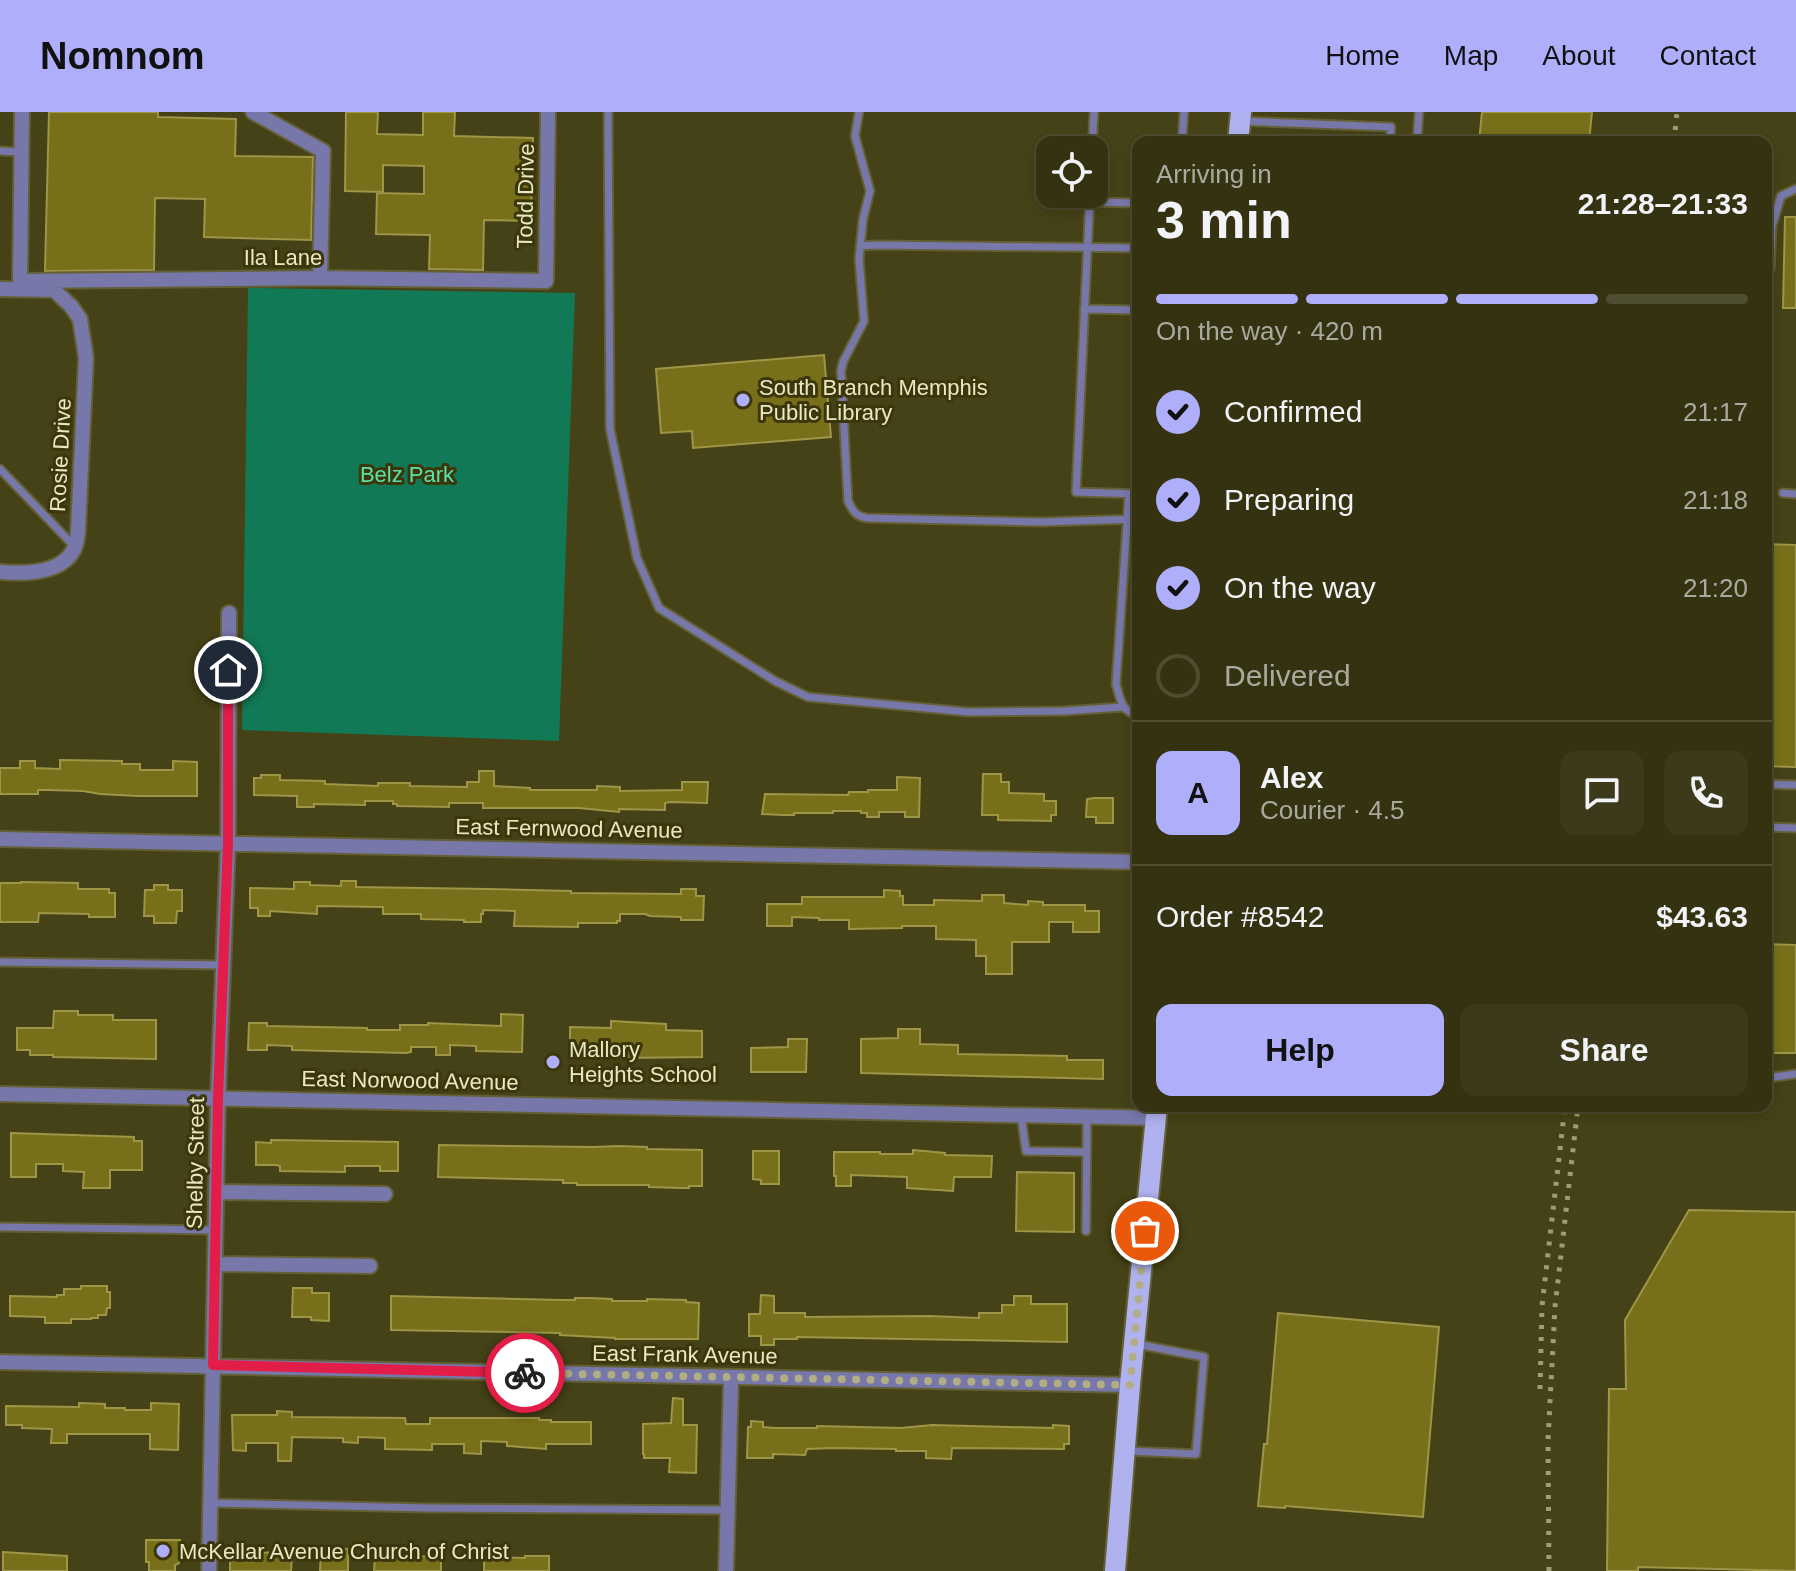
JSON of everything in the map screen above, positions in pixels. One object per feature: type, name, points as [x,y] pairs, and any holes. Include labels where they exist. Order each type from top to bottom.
[{"type":"main road","points":[[1238,136],[1240,116]]},
{"type":"main road","points":[[1115,1571],[1156,1112]]},
{"type":"street","points":[[21,152],[22,112]]},
{"type":"street","points":[[253,112],[323,151],[320,278]]},
{"type":"street","name":"Todd Drive","points":[[546,281],[548,112]]},
{"type":"street","name":"Ila Lane","points":[[21,152],[20,281],[320,278],[546,281]]},
{"type":"street","name":"Rosie Drive","points":[[0,289],[54,290],[80,319],[86,358],[76,548]]},
{"type":"street","points":[[0,572],[48,570],[68,558],[76,548]]},
{"type":"street","name":"Shelby Street","points":[[209,1571],[218,1098],[228,843],[229,613]]},
{"type":"street","name":"East Fernwood Avenue","points":[[0,839],[1132,862]]},
{"type":"street","name":"East Norwood Avenue","points":[[0,1094],[1087,1117],[1156,1112]]},
{"type":"street","points":[[217,1192],[385,1194]]},
{"type":"street","points":[[215,1264],[370,1266]]},
{"type":"street","name":"East Frank Avenue","points":[[0,1362],[1130,1385]]},
{"type":"street","points":[[726,1571],[731,1378]]},
{"type":"lane","points":[[608,112],[610,429],[637,558],[659,608],[775,681],[808,697],[968,712],[1123,707]]},
{"type":"lane","points":[[859,112],[855,136],[870,191],[860,246],[864,321],[841,371],[848,501],[853,511],[858,516],[1042,522],[1132,520]]},
{"type":"lane","points":[[1093,136],[1094,112]]},
{"type":"lane","points":[[1182,136],[1184,112]]},
{"type":"lane","points":[[1417,136],[1419,112]]},
{"type":"lane","points":[[1240,116],[1391,127],[1390,136]]},
{"type":"lane","points":[[0,151],[21,152]]},
{"type":"lane","points":[[1772,226],[1781,196],[1796,189]]},
{"type":"lane","points":[[1108,200],[1132,202]]},
{"type":"lane","points":[[1089,208],[1076,492],[1132,494]]},
{"type":"lane","points":[[860,246],[1132,248]]},
{"type":"lane","points":[[1084,309],[1132,310]]},
{"type":"lane","points":[[0,469],[76,548]]},
{"type":"lane","points":[[1783,493],[1796,494]]},
{"type":"lane","points":[[1132,501],[1127,520],[1116,684],[1123,707],[1132,713]]},
{"type":"lane","points":[[1772,784],[1796,785]]},
{"type":"lane","points":[[1772,827],[1796,828]]},
{"type":"lane","points":[[0,962],[224,965]]},
{"type":"lane","points":[[1772,1077],[1796,1074]]},
{"type":"lane","points":[[1021,1115],[1026,1151],[1087,1152]]},
{"type":"lane","points":[[1086,1231],[1087,1117]]},
{"type":"lane","points":[[0,1227],[216,1230]]},
{"type":"lane","points":[[1125,1451],[1196,1454],[1204,1357],[1134,1344]]},
{"type":"lane","points":[[210,1503],[728,1510]]},
{"type":"green space","name":"Belz Park","points":[[248,288],[575,293],[559,741],[242,730]]},
{"type":"building","points":[[49,112],[158,112],[158,117],[236,119],[235,156],[313,157],[311,240],[204,237],[205,199],[155,198],[154,270],[45,271]]},
{"type":"building","points":[[346,112],[378,112],[377,134],[423,135],[423,112],[455,112],[454,136],[533,138],[531,221],[484,220],[483,270],[429,269],[430,235],[376,234],[377,193],[424,194],[424,166],[383,165],[383,192],[345,191]]},
{"type":"building","points":[[1482,112],[1592,112],[1590,136],[1480,136]]},
{"type":"building","points":[[1785,217],[1796,217],[1796,308],[1783,308]]},
{"type":"building","name":"South Branch Memphis Public Library","points":[[824,355],[831,437],[693,448],[692,431],[661,433],[656,369]]},
{"type":"building","points":[[1772,544],[1796,545],[1796,767],[1772,766]]},
{"type":"building","points":[[60,760],[122,761],[122,764],[140,764],[140,770],[173,770],[173,761],[197,762],[197,796],[47,790],[38,790],[38,794],[0,794],[0,768],[20,768],[20,761],[35,761],[35,768],[60,769]]},
{"type":"building","points":[[479,771],[494,771],[494,786],[530,790],[597,790],[597,786],[620,787],[620,791],[682,790],[682,782],[708,782],[707,803],[670,802],[665,803],[665,810],[619,809],[619,812],[579,808],[483,808],[483,803],[449,803],[449,807],[397,806],[393,801],[297,807],[297,796],[254,795],[254,778],[261,778],[261,775],[280,775],[280,780],[325,781],[325,784],[378,786],[378,783],[410,783],[410,786],[467,787],[467,782],[479,782]]},
{"type":"building","points":[[983,774],[1001,774],[1001,782],[1009,782],[1009,793],[1044,794],[1044,801],[1056,801],[1056,815],[1051,815],[1051,821],[998,820],[998,815],[982,815]]},
{"type":"building","points":[[897,777],[920,778],[919,817],[905,817],[905,812],[879,812],[879,817],[867,817],[867,813],[861,811],[762,814],[765,794],[848,795],[849,792],[868,790],[897,790]]},
{"type":"building","points":[[1113,798],[1113,823],[1096,823],[1096,817],[1086,817],[1087,799]]},
{"type":"building","points":[[341,881],[356,881],[356,887],[571,893],[681,894],[681,889],[696,889],[696,896],[704,896],[703,920],[620,914],[617,923],[578,923],[578,927],[514,926],[515,911],[483,910],[481,922],[464,922],[421,919],[421,914],[383,914],[383,907],[317,906],[317,914],[270,911],[270,916],[258,916],[258,908],[250,908],[250,888],[294,889],[294,882],[341,886]]},
{"type":"building","points":[[0,883],[78,883],[78,889],[109,889],[109,893],[115,893],[115,917],[39,913],[38,922],[0,922]]},
{"type":"building","points":[[154,885],[168,885],[168,890],[182,890],[182,911],[177,911],[176,923],[154,923],[154,916],[144,916],[145,890],[154,890]]},
{"type":"building","points":[[884,890],[900,891],[903,905],[934,905],[934,900],[982,901],[982,895],[1004,895],[1004,903],[1028,905],[1028,901],[1043,902],[1043,905],[1085,905],[1085,911],[1099,911],[1099,932],[1073,932],[1073,922],[1049,922],[1049,942],[1012,942],[1012,974],[986,974],[986,956],[976,956],[976,940],[936,939],[936,926],[849,929],[849,920],[792,917],[792,926],[767,926],[767,904],[802,904],[802,897],[884,897]]},
{"type":"building","points":[[1772,944],[1796,945],[1796,1053],[1772,1053]]},
{"type":"building","points":[[54,1011],[113,1015],[113,1020],[156,1020],[156,1059],[53,1057],[30,1055],[30,1050],[17,1050],[17,1028],[53,1028]]},
{"type":"building","points":[[501,1014],[523,1015],[522,1052],[476,1051],[476,1046],[450,1045],[450,1055],[436,1055],[436,1047],[411,1047],[411,1052],[406,1053],[292,1050],[292,1046],[267,1045],[267,1050],[248,1050],[249,1023],[400,1030],[400,1025],[428,1023],[501,1026]]},
{"type":"building","points":[[611,1021],[666,1024],[666,1030],[702,1031],[702,1057],[621,1058],[621,1052],[593,1052],[593,1056],[570,1052],[570,1027],[611,1028]]},
{"type":"building","points":[[898,1029],[920,1029],[920,1044],[958,1045],[958,1054],[1067,1056],[1067,1060],[1103,1060],[1103,1079],[861,1073],[861,1039],[898,1038]]},
{"type":"building","points":[[788,1039],[807,1039],[806,1072],[751,1072],[751,1048],[788,1047]]},
{"type":"building","points":[[11,1133],[134,1137],[134,1141],[142,1141],[142,1170],[110,1170],[110,1188],[83,1188],[84,1172],[63,1171],[63,1164],[36,1164],[36,1177],[11,1177]]},
{"type":"building","points":[[271,1140],[398,1142],[398,1171],[380,1171],[380,1166],[345,1166],[345,1172],[280,1171],[280,1166],[276,1165],[256,1165],[256,1142],[271,1143]]},
{"type":"building","points":[[439,1145],[619,1146],[702,1150],[702,1186],[577,1185],[563,1183],[563,1180],[438,1177]]},
{"type":"building","points":[[913,1150],[945,1155],[992,1156],[991,1177],[954,1177],[953,1191],[907,1188],[907,1177],[851,1175],[851,1186],[836,1186],[834,1152],[913,1154]]},
{"type":"building","points":[[753,1151],[779,1151],[779,1184],[761,1184],[761,1180],[753,1179]]},
{"type":"building","points":[[1017,1172],[1074,1173],[1074,1232],[1016,1231]]},
{"type":"building","points":[[1689,1210],[1796,1212],[1796,1571],[1638,1567],[1638,1571],[1607,1571],[1609,1389],[1626,1389],[1625,1320]]},
{"type":"building","points":[[81,1286],[107,1286],[110,1308],[107,1308],[106,1315],[71,1319],[71,1323],[45,1323],[45,1317],[10,1316],[10,1296],[57,1297],[64,1295],[64,1289],[81,1289]]},
{"type":"building","points":[[293,1288],[312,1288],[312,1293],[329,1293],[329,1321],[292,1317]]},
{"type":"building","points":[[761,1295],[774,1296],[774,1313],[805,1313],[805,1317],[979,1318],[979,1313],[1002,1313],[1002,1305],[1014,1305],[1014,1296],[1031,1296],[1031,1304],[1067,1304],[1067,1342],[797,1337],[774,1339],[774,1345],[761,1345],[761,1336],[749,1336],[749,1314],[760,1314]]},
{"type":"building","points":[[391,1296],[686,1300],[699,1303],[698,1339],[615,1339],[560,1333],[391,1330]]},
{"type":"building","points":[[1278,1313],[1439,1327],[1423,1517],[1258,1506],[1264,1444],[1267,1444]]},
{"type":"building","points":[[673,1398],[683,1399],[683,1425],[697,1425],[696,1473],[669,1472],[670,1458],[644,1458],[643,1424],[671,1423]]},
{"type":"building","points":[[79,1403],[105,1404],[105,1408],[125,1410],[151,1410],[151,1403],[179,1404],[178,1450],[150,1449],[150,1434],[67,1434],[67,1443],[51,1443],[52,1429],[6,1425],[6,1406],[79,1407]]},
{"type":"building","points":[[277,1411],[292,1412],[292,1417],[405,1418],[406,1424],[430,1424],[430,1418],[539,1418],[551,1422],[591,1422],[591,1444],[546,1444],[546,1449],[481,1441],[481,1454],[464,1453],[464,1444],[432,1444],[432,1450],[385,1449],[385,1438],[358,1437],[358,1443],[343,1442],[343,1438],[292,1437],[291,1461],[278,1461],[278,1443],[246,1443],[246,1451],[233,1450],[232,1415],[277,1415]]},
{"type":"building","points":[[751,1421],[763,1422],[763,1427],[774,1428],[1069,1426],[1069,1444],[1064,1444],[1064,1449],[952,1448],[951,1459],[926,1458],[926,1451],[833,1448],[807,1449],[805,1455],[773,1454],[773,1458],[747,1458]]},
{"type":"building","name":"McKellar Avenue Church of Christ","points":[[146,1540],[180,1540],[179,1563],[175,1565],[175,1571],[149,1571]]},
{"type":"building","points":[[321,1548],[348,1549],[348,1571],[320,1571]]},
{"type":"building","points":[[3,1552],[67,1556],[67,1571],[3,1571]]},
{"type":"building","points":[[236,1552],[292,1553],[291,1571],[230,1571],[230,1559],[236,1559]]},
{"type":"building","points":[[549,1556],[549,1571],[484,1571],[484,1557]]},
{"type":"building","points":[[375,1557],[441,1557],[441,1571],[374,1571]]},
{"type":"railway","points":[[1675,136],[1677,112]]},
{"type":"railway","points":[[1540,1389],[1542,1306],[1564,1112]]},
{"type":"railway","points":[[1549,1571],[1548,1440],[1555,1307],[1577,1112]]},
{"type":"way so far","points":[[525,1373],[1130,1385],[1145,1231]]},
{"type":"place","name":"South Branch Memphis Public Library","points":[[743,400]]},
{"type":"place","name":"Mallory Heights School","points":[[553,1062]]},
{"type":"place","name":"McKellar Avenue Church of Christ","points":[[163,1551]]},
{"type":"route","points":[[228,670],[228,843],[218,1098],[213,1365],[525,1373]]}]
